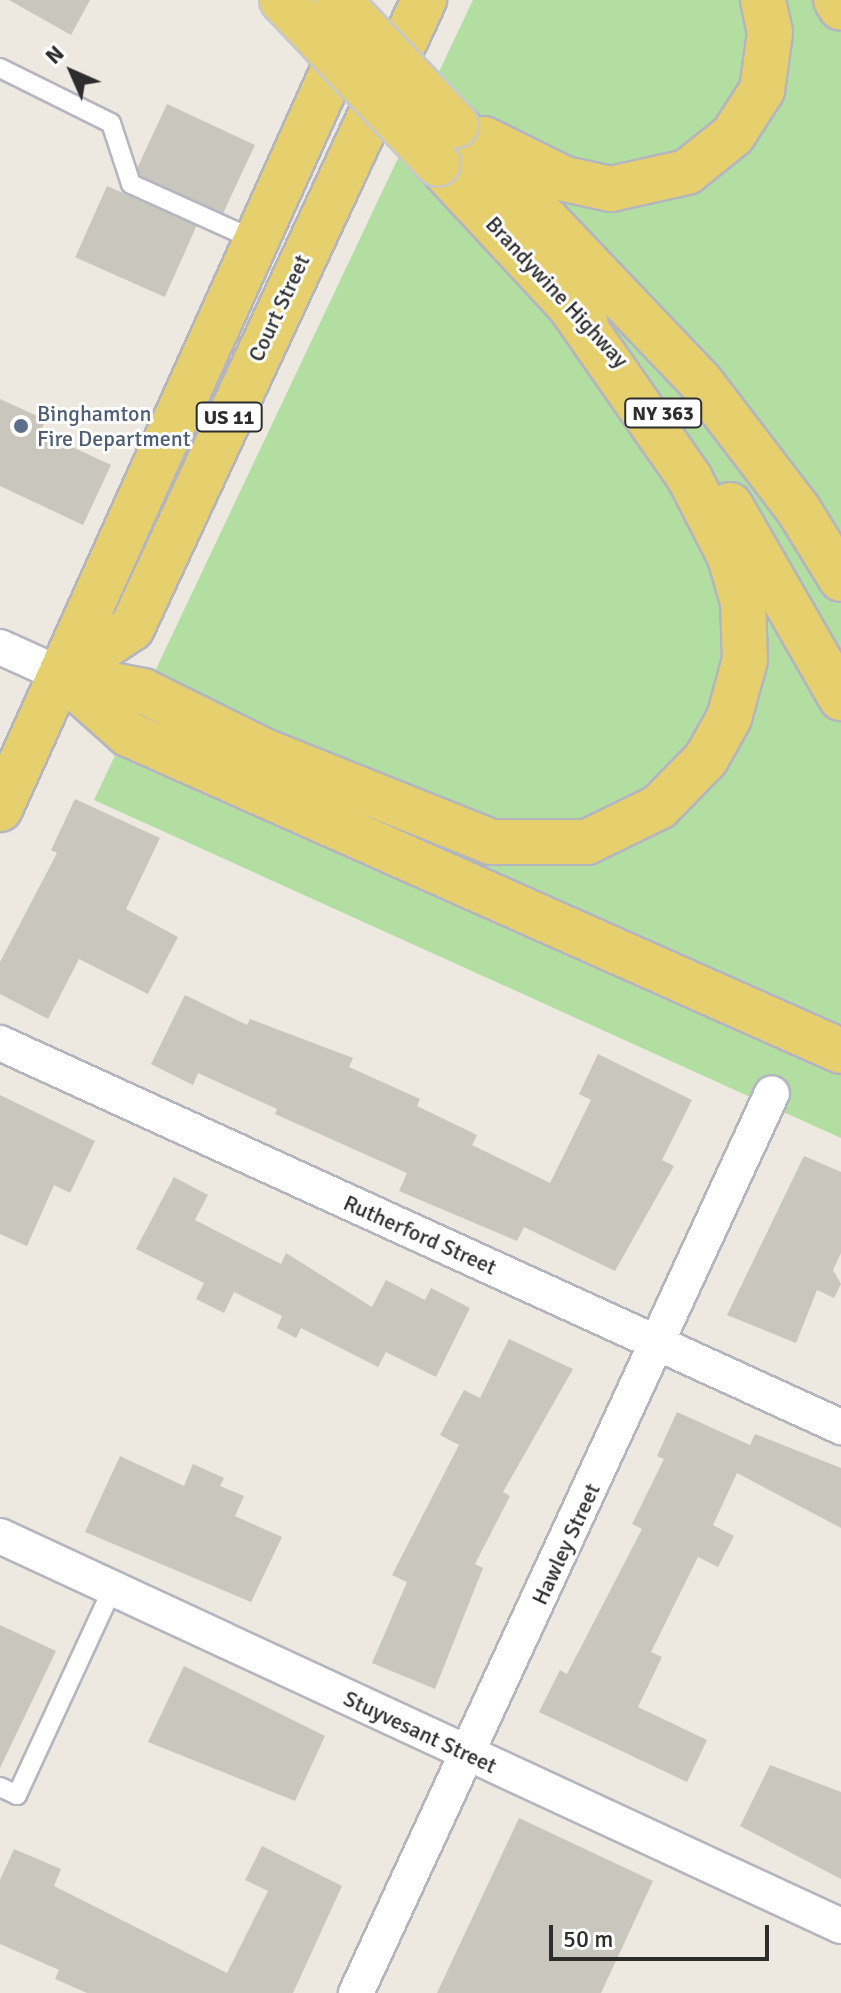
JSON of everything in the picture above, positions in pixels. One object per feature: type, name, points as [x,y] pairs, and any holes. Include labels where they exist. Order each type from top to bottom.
[{"type":"main road","name":"Brandywine Highway","points":[[282,0],[567,302],[718,488],[841,698]]},
{"type":"main road","name":"Brandywine Highway","points":[[338,0],[700,381],[798,509],[841,579]]},
{"type":"main road","name":"Court Street","points":[[2,801],[259,242],[365,0]]},
{"type":"main road","name":"Court Street","points":[[62,675],[132,628],[424,0]]},
{"type":"main road","points":[[456,125],[565,179],[611,189],[665,183],[707,160],[750,114],[767,68],[763,0]]},
{"type":"main road","points":[[836,0],[841,8]]},
{"type":"main road","points":[[62,675],[143,691],[292,763],[491,842],[587,842],[659,807],[706,759],[729,718],[745,660],[743,602],[730,557],[689,477],[567,302]]},
{"type":"main road","points":[[62,675],[128,734],[841,1051]]},
{"type":"street","points":[[0,647],[62,675]]},
{"type":"street","name":"Rutherford Street","points":[[0,1043],[841,1427]]},
{"type":"street","name":"Hawley Street","points":[[356,1993],[660,1343],[772,1093]]},
{"type":"street","name":"Stuyvesant Street","points":[[0,1536],[841,1926]]},
{"type":"lane","points":[[0,68],[111,123],[131,184],[259,242]]},
{"type":"lane","points":[[0,1787],[17,1795],[112,1589]]},
{"type":"green space","points":[[473,0],[841,0],[841,1138],[94,800]]},
{"type":"building","points":[[9,0],[90,0],[71,35]]},
{"type":"building","points":[[167,104],[255,145],[223,214],[135,173]]},
{"type":"building","points":[[107,186],[197,226],[165,297],[75,257]]},
{"type":"building","name":"Binghamton Fire Department","points":[[0,399],[46,420],[40,432],[111,465],[83,525],[0,486]]},
{"type":"building","points":[[75,799],[160,838],[126,909],[178,937],[148,994],[79,959],[48,1019],[0,994],[0,962],[57,853],[51,850]]},
{"type":"building","points":[[185,995],[247,1025],[250,1019],[353,1058],[349,1067],[420,1099],[417,1106],[477,1135],[472,1145],[550,1183],[591,1100],[579,1094],[598,1054],[692,1100],[662,1160],[674,1166],[615,1271],[524,1227],[517,1241],[399,1191],[407,1173],[275,1114],[277,1109],[198,1073],[193,1085],[151,1064]]},
{"type":"building","points":[[0,1095],[95,1141],[70,1193],[54,1185],[27,1246],[0,1234]]},
{"type":"building","points":[[804,1156],[841,1172],[841,1253],[833,1270],[841,1284],[834,1298],[817,1290],[796,1343],[727,1315]]},
{"type":"building","points":[[174,1177],[208,1195],[195,1220],[281,1264],[286,1253],[372,1307],[386,1280],[425,1300],[431,1288],[470,1308],[436,1377],[386,1352],[378,1367],[301,1328],[296,1338],[277,1328],[282,1316],[234,1292],[224,1313],[196,1299],[204,1283],[136,1249]]},
{"type":"building","points":[[509,1339],[573,1369],[503,1492],[510,1496],[475,1564],[483,1568],[435,1689],[372,1663],[407,1582],[392,1575],[459,1445],[440,1435],[464,1390],[480,1398]]},
{"type":"building","points":[[677,1412],[750,1445],[755,1434],[841,1468],[841,1528],[737,1473],[713,1525],[734,1536],[718,1567],[698,1557],[651,1652],[662,1657],[638,1707],[707,1740],[687,1782],[539,1712],[560,1670],[567,1674],[642,1529],[632,1524],[664,1459],[657,1456]]},
{"type":"building","points":[[120,1456],[184,1486],[193,1464],[224,1478],[220,1486],[244,1496],[235,1516],[282,1537],[251,1602],[85,1532]]},
{"type":"building","points":[[0,1625],[56,1651],[0,1768]]},
{"type":"building","points":[[184,1666],[325,1736],[295,1801],[148,1742]]},
{"type":"building","points":[[770,1765],[841,1792],[841,1879],[740,1826]]},
{"type":"building","points":[[519,1818],[653,1881],[601,1993],[437,1993]]},
{"type":"building","points":[[262,1846],[342,1886],[293,1993],[87,1993],[55,1979],[59,1970],[0,1944],[0,1880],[14,1849],[61,1869],[54,1886],[227,1973],[268,1891],[245,1880]]},
{"type":"place","name":"Binghamton Fire Department","points":[[21,426]]}]
